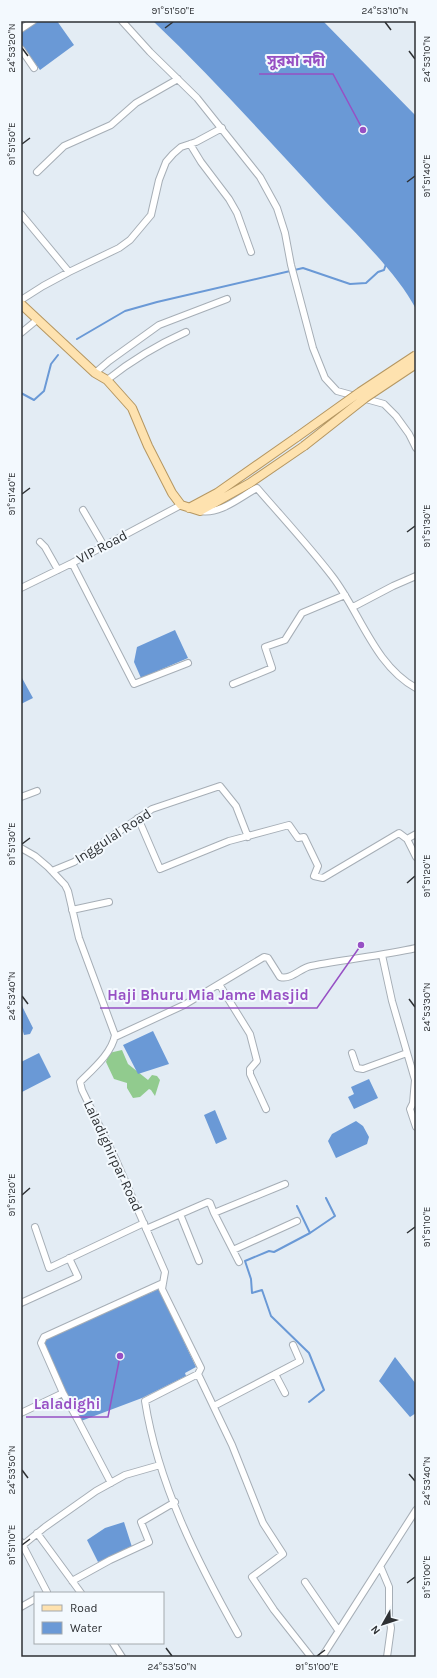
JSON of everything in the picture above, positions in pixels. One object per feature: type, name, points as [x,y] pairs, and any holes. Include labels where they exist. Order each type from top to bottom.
[{"type":"main road","points":[[21,304],[96,373],[107,380],[132,408],[148,446],[172,493],[181,505],[200,511],[250,484],[304,446],[365,398],[416,364]]},
{"type":"main road","points":[[190,508],[222,489],[360,392],[416,355]]},
{"type":"street","points":[[21,29],[33,21]]},
{"type":"street","points":[[122,21],[150,52],[197,98],[260,177],[277,208],[285,233],[296,284],[313,348],[325,378],[337,391],[384,404],[396,416],[409,434],[416,448]]},
{"type":"street","points":[[21,49],[34,68]]},
{"type":"street","points":[[37,172],[64,146],[111,124],[136,103],[178,79]]},
{"type":"street","points":[[21,300],[69,272],[119,248],[130,240],[151,215],[159,180],[166,162],[181,147],[196,142],[222,128]]},
{"type":"street","points":[[190,144],[201,162],[229,199],[237,213],[251,252]]},
{"type":"street","points":[[21,214],[69,272]]},
{"type":"street","points":[[96,373],[109,361],[159,325],[227,299]]},
{"type":"street","points":[[21,333],[38,319]]},
{"type":"street","points":[[107,380],[161,343],[186,332]]},
{"type":"street","points":[[200,511],[208,512],[221,508],[257,488],[329,572],[353,607],[378,651],[407,683],[416,688]]},
{"type":"street","name":"VIP Road","points":[[21,588],[72,563],[181,505]]},
{"type":"street","points":[[83,510],[104,546]]},
{"type":"street","points":[[40,542],[46,547],[58,570]]},
{"type":"street","points":[[72,563],[134,684],[188,663]]},
{"type":"street","points":[[353,607],[416,576]]},
{"type":"street","points":[[233,684],[272,668],[265,647],[285,640],[302,613],[345,595]]},
{"type":"street","name":"Inggulal Road","points":[[52,871],[74,862],[152,809],[220,786],[236,806],[248,837]]},
{"type":"street","points":[[21,797],[37,791]]},
{"type":"street","points":[[138,818],[160,869],[229,841],[289,825],[298,838],[304,837],[318,866],[314,876],[323,878],[399,833],[407,840],[416,856]]},
{"type":"street","points":[[407,840],[416,834]]},
{"type":"street","points":[[21,848],[35,856],[52,871],[68,891],[79,938],[115,1037],[184,1005],[264,957],[268,958],[280,977],[288,978],[309,966],[382,956],[416,948]]},
{"type":"street","points":[[72,910],[109,902]]},
{"type":"street","points":[[382,956],[392,1001],[415,1080],[414,1103],[410,1109],[416,1127]]},
{"type":"street","points":[[219,984],[250,1034],[258,1061],[250,1069],[250,1074],[266,1108]]},
{"type":"street","name":"Laladighirpar Road","points":[[115,1037],[111,1046],[101,1060],[80,1082],[82,1090],[165,1272],[162,1289],[201,1368],[198,1374]]},
{"type":"street","points":[[352,1053],[357,1068],[363,1069],[407,1053]]},
{"type":"street","points":[[214,1213],[285,1184]]},
{"type":"street","points":[[35,1227],[49,1268],[145,1226],[180,1214],[208,1202],[239,1262]]},
{"type":"street","points":[[180,1214],[199,1260]]},
{"type":"street","points":[[234,1250],[298,1222]]},
{"type":"street","points":[[21,1303],[78,1277],[69,1258]]},
{"type":"street","points":[[111,1483],[63,1393],[40,1343],[44,1337],[164,1283]]},
{"type":"street","points":[[214,1406],[300,1361],[293,1345]]},
{"type":"street","points":[[238,1634],[194,1552],[160,1465],[148,1417],[146,1401],[198,1374],[232,1445],[263,1523],[283,1554],[252,1577],[274,1610],[311,1657]]},
{"type":"street","points":[[275,1374],[285,1393]]},
{"type":"street","points":[[21,1413],[63,1393]]},
{"type":"street","points":[[47,1592],[22,1543],[79,1502],[125,1475],[160,1465]]},
{"type":"street","points":[[72,1581],[110,1560],[149,1542],[141,1522],[175,1502]]},
{"type":"street","points":[[322,1657],[338,1630],[381,1568],[416,1510]]},
{"type":"street","points":[[37,1533],[80,1592]]},
{"type":"street","points":[[381,1568],[389,1587],[389,1616],[391,1628],[387,1657]]},
{"type":"street","points":[[305,1582],[338,1630]]},
{"type":"street","points":[[21,1607],[34,1600]]},
{"type":"street","points":[[114,1644],[122,1657]]},
{"type":"green space","points":[[122,1050],[128,1064],[148,1080],[152,1075],[157,1076],[160,1080],[155,1096],[149,1089],[140,1097],[133,1098],[127,1088],[127,1083],[114,1079],[106,1062],[109,1053]]},
{"type":"water","points":[[39,21],[57,21],[74,45],[40,70],[21,44],[21,31]]},
{"type":"water","points":[[153,21],[323,21],[416,116],[416,309],[386,266],[218,86]]},
{"type":"water","points":[[175,630],[188,658],[141,678],[134,662],[137,647]]},
{"type":"water","points":[[22,678],[33,698],[21,704],[21,679]]},
{"type":"water","points":[[21,1004],[33,1028],[30,1034],[24,1035],[21,1025]]},
{"type":"water","points":[[153,1031],[169,1064],[138,1074],[123,1045]]},
{"type":"water","points":[[39,1053],[51,1077],[22,1092],[21,1062]]},
{"type":"water","points":[[369,1079],[378,1098],[354,1109],[348,1097],[354,1094],[351,1087]]},
{"type":"water","points":[[215,1110],[227,1139],[216,1144],[204,1115]]},
{"type":"water","points":[[356,1121],[363,1126],[369,1137],[367,1144],[336,1158],[328,1141],[332,1134]]},
{"type":"water","points":[[159,1289],[196,1367],[185,1373],[186,1376],[142,1398],[81,1421],[64,1391],[44,1344],[46,1338]]},
{"type":"water","points":[[395,1357],[416,1384],[416,1413],[410,1417],[379,1381]]},
{"type":"water","points":[[124,1522],[132,1547],[98,1562],[87,1540],[105,1528]]},
{"type":"waterway","points":[[77,339],[125,311],[157,302],[303,268],[350,284],[366,283],[378,272],[384,270],[386,264]]},
{"type":"waterway","points":[[21,393],[34,400],[44,391],[51,364],[58,355]]},
{"type":"waterway","points":[[297,1206],[310,1233],[335,1216],[326,1198]]},
{"type":"waterway","points":[[309,1402],[324,1390],[309,1353],[271,1316],[262,1290],[252,1293],[251,1279],[245,1261],[269,1251],[274,1252],[310,1233]]},
{"type":"place","name":"সুরমা নদী","points":[[363,130]]},
{"type":"place","name":"Haji Bhuru Mia Jame Masjid","points":[[361,945]]},
{"type":"place","name":"Laladighi","points":[[120,1356]]}]
